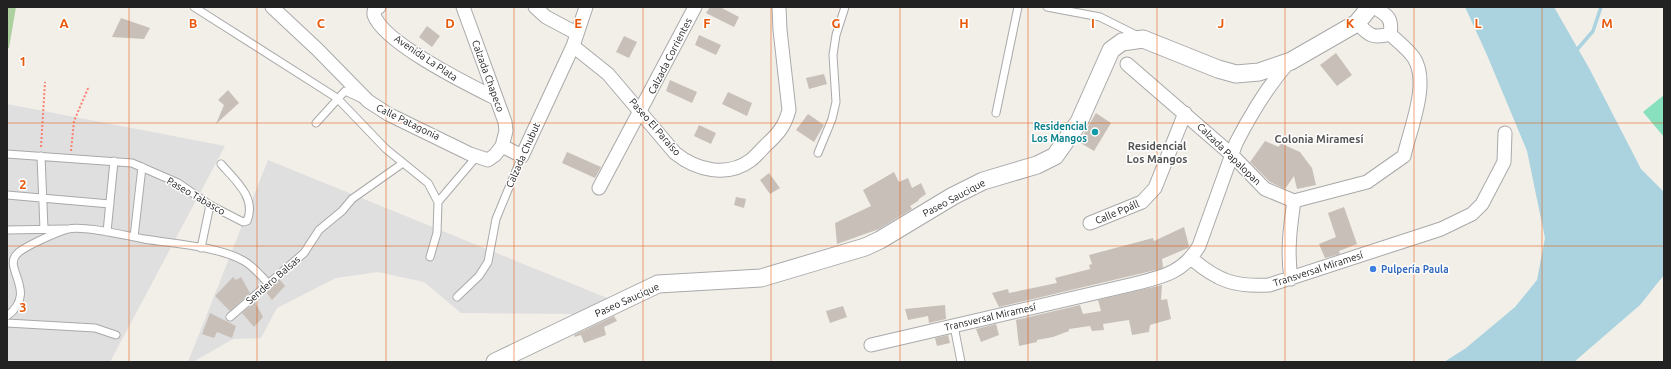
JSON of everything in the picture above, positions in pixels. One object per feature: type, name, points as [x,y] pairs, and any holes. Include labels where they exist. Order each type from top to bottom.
[{"type":"street","name":"Calle Patagonia","points":[[273,7],[368,101],[388,114],[488,160],[495,155],[502,146]]},
{"type":"street","name":"Avenida La Plata","points":[[379,7],[374,11],[374,15],[385,30],[442,71],[495,98]]},
{"type":"street","name":"Calzada Chapeco","points":[[463,7],[505,122],[506,131],[502,146]]},
{"type":"street","points":[[535,7],[546,17],[576,33]]},
{"type":"street","name":"Calzada Chubut","points":[[522,156],[573,46],[576,33],[586,7]]},
{"type":"street","name":"Calzada Corrientes","points":[[599,188],[695,7]]},
{"type":"street","name":"Paseo El Paraíso","points":[[573,46],[608,74],[641,111],[674,153],[688,163],[704,169],[732,170],[750,161],[780,132],[787,120],[789,110],[780,30],[779,7]]},
{"type":"street","name":"Paseo Saucique","points":[[495,362],[658,284],[761,278],[865,247],[880,240],[953,196],[983,181],[1037,165],[1055,156],[1079,122],[1111,50],[1122,42],[1143,39],[1218,69],[1236,74],[1259,72],[1291,61],[1357,23],[1370,7]]},
{"type":"street","points":[[1374,7],[1386,14],[1392,24],[1390,34]]},
{"type":"street","points":[[1357,23],[1368,34],[1378,38],[1390,34]]},
{"type":"street","points":[[1291,279],[1288,259],[1288,239],[1294,201],[1367,182],[1404,156],[1420,94],[1420,76],[1414,58],[1390,34]]},
{"type":"street","points":[[1192,258],[1199,246],[1239,138],[1265,93],[1291,61]]},
{"type":"street","name":"Calzada Papalopan","points":[[1128,64],[1232,155],[1265,189],[1294,201]]},
{"type":"street","name":"Calle Ppáll","points":[[1090,223],[1142,202],[1155,188],[1185,113]]},
{"type":"street","name":"Transversal Miramesí","points":[[871,345],[1167,275],[1192,258],[1214,276],[1246,286],[1269,285],[1291,279],[1441,229],[1472,214],[1482,204],[1504,162],[1505,134]]},
{"type":"street","points":[[502,146],[522,156]]},
{"type":"lane","points":[[194,7],[337,98],[386,149],[428,182],[438,202],[437,233],[430,257]]},
{"type":"lane","points":[[818,153],[832,119],[836,102],[833,55],[836,35],[845,7]]},
{"type":"lane","points":[[996,113],[1018,7]]},
{"type":"lane","points":[[1048,7],[1100,17],[1143,39]]},
{"type":"lane","points":[[316,123],[337,98],[345,91],[368,101]]},
{"type":"lane","name":"Paseo Tabasco","points":[[7,154],[132,163],[178,183],[210,205],[243,222],[247,221],[250,206],[247,197],[221,164]]},
{"type":"lane","points":[[41,156],[44,229]]},
{"type":"lane","points":[[438,202],[477,156]]},
{"type":"lane","name":"Calzada Chubut","points":[[457,297],[479,276],[488,262],[496,219],[522,156]]},
{"type":"lane","points":[[107,232],[114,161]]},
{"type":"lane","name":"Sendero Balsas","points":[[230,317],[304,253],[319,230],[342,211],[352,199],[404,163]]},
{"type":"lane","points":[[134,237],[142,167]]},
{"type":"lane","points":[[7,195],[110,204]]},
{"type":"lane","points":[[201,248],[210,205]]},
{"type":"lane","points":[[7,230],[69,228],[107,232],[201,248],[236,256],[246,262],[269,284]]},
{"type":"lane","points":[[7,316],[19,303],[21,292],[20,282],[12,264],[13,258],[22,249],[69,228]]},
{"type":"lane","points":[[7,323],[95,328],[116,335]]},
{"type":"lane","points":[[954,326],[961,362]]},
{"type":"path","points":[[41,156],[45,82]]},
{"type":"path","points":[[71,158],[74,121],[89,86]]},
{"type":"shaded area","points":[[7,104],[225,146],[110,362],[7,362]]},
{"type":"shaded area","points":[[268,160],[612,300],[576,314],[461,313],[424,282],[378,272],[336,278],[277,308],[261,338],[233,339],[193,362],[188,362]]},
{"type":"green space","points":[[7,7],[16,7],[9,48],[7,48]]},
{"type":"green space","points":[[1664,95],[1664,137],[1643,112]]},
{"type":"water","points":[[1465,7],[1554,7],[1589,68],[1641,169],[1664,192],[1664,275],[1640,305],[1574,362],[1444,362],[1466,348],[1515,307],[1537,280],[1545,238],[1527,151],[1487,55]]},
{"type":"building","points":[[710,7],[720,7],[739,17],[734,27],[706,13]]},
{"type":"building","points":[[121,18],[150,28],[144,39],[112,37]]},
{"type":"building","points":[[427,26],[440,36],[432,47],[419,37]]},
{"type":"building","points":[[699,35],[721,45],[716,55],[695,45]]},
{"type":"building","points":[[624,36],[637,42],[629,58],[616,52]]},
{"type":"building","points":[[1336,53],[1352,75],[1337,86],[1320,65]]},
{"type":"building","points":[[824,74],[827,84],[809,89],[806,78]]},
{"type":"building","points":[[670,80],[697,92],[692,103],[666,91]]},
{"type":"building","points":[[228,90],[239,103],[216,124],[224,105],[218,100]]},
{"type":"building","points":[[728,92],[752,103],[747,116],[722,104]]},
{"type":"building","name":"Residencial Los Mangos","points":[[1096,113],[1111,123],[1094,151],[1079,142]]},
{"type":"building","points":[[808,114],[824,125],[814,142],[796,130]]},
{"type":"building","points":[[699,125],[716,133],[711,144],[694,136]]},
{"type":"building","points":[[1265,141],[1279,147],[1280,143],[1300,152],[1312,168],[1316,185],[1297,189],[1294,176],[1285,189],[1270,182],[1250,162]]},
{"type":"building","points":[[567,152],[601,167],[595,178],[562,163]]},
{"type":"building","points":[[894,172],[899,182],[908,178],[912,188],[921,183],[926,194],[910,206],[912,209],[879,229],[837,244],[835,223],[871,206],[863,190]]},
{"type":"building","points":[[769,173],[780,188],[770,194],[760,180]]},
{"type":"building","points":[[736,197],[746,199],[744,208],[734,205]]},
{"type":"building","points":[[1344,207],[1357,244],[1339,251],[1340,254],[1325,258],[1319,244],[1336,237],[1328,213]]},
{"type":"building","points":[[1184,227],[1189,246],[1188,248],[1162,259],[1163,267],[1160,269],[999,307],[992,293],[1008,289],[1009,293],[1057,283],[1055,278],[1090,269],[1089,265],[1092,264],[1089,255],[1153,238],[1154,241]]},
{"type":"building","points":[[233,277],[236,280],[241,277],[250,293],[230,311],[215,296]]},
{"type":"building","points":[[280,280],[285,286],[272,300],[266,292]]},
{"type":"building","points":[[1162,285],[1161,300],[1167,299],[1171,319],[1150,325],[1149,332],[1132,335],[1129,320],[1103,324],[1104,330],[1092,331],[1090,326],[1069,329],[1069,331],[1053,337],[1019,346],[1016,320],[1080,305],[1083,314],[1101,311],[1098,300]]},
{"type":"building","points":[[255,302],[263,317],[254,327],[242,313]]},
{"type":"building","points":[[945,305],[946,319],[929,323],[928,316],[908,320],[905,309]]},
{"type":"building","points":[[843,306],[847,317],[830,323],[826,311]]},
{"type":"building","points":[[210,313],[236,326],[232,338],[217,332],[214,338],[202,334]]},
{"type":"building","points":[[614,316],[617,321],[604,327],[606,335],[584,343],[581,335],[575,337],[574,335]]},
{"type":"building","points":[[996,324],[999,335],[981,342],[976,329]]},
{"type":"building","points":[[948,335],[950,343],[937,346],[935,338]]},
{"type":"waterway","points":[[1575,52],[1593,31],[1601,7]]},
{"type":"place","name":"Residencial Los Mangos","points":[[1095,132]]},
{"type":"place","name":"Pulpería Paula","points":[[1373,269]]},
{"type":"district","name":"Colonia Miramesí","points":[[1319,139]]},
{"type":"district","name":"Residencial Los Mangos","points":[[1157,152]]}]
